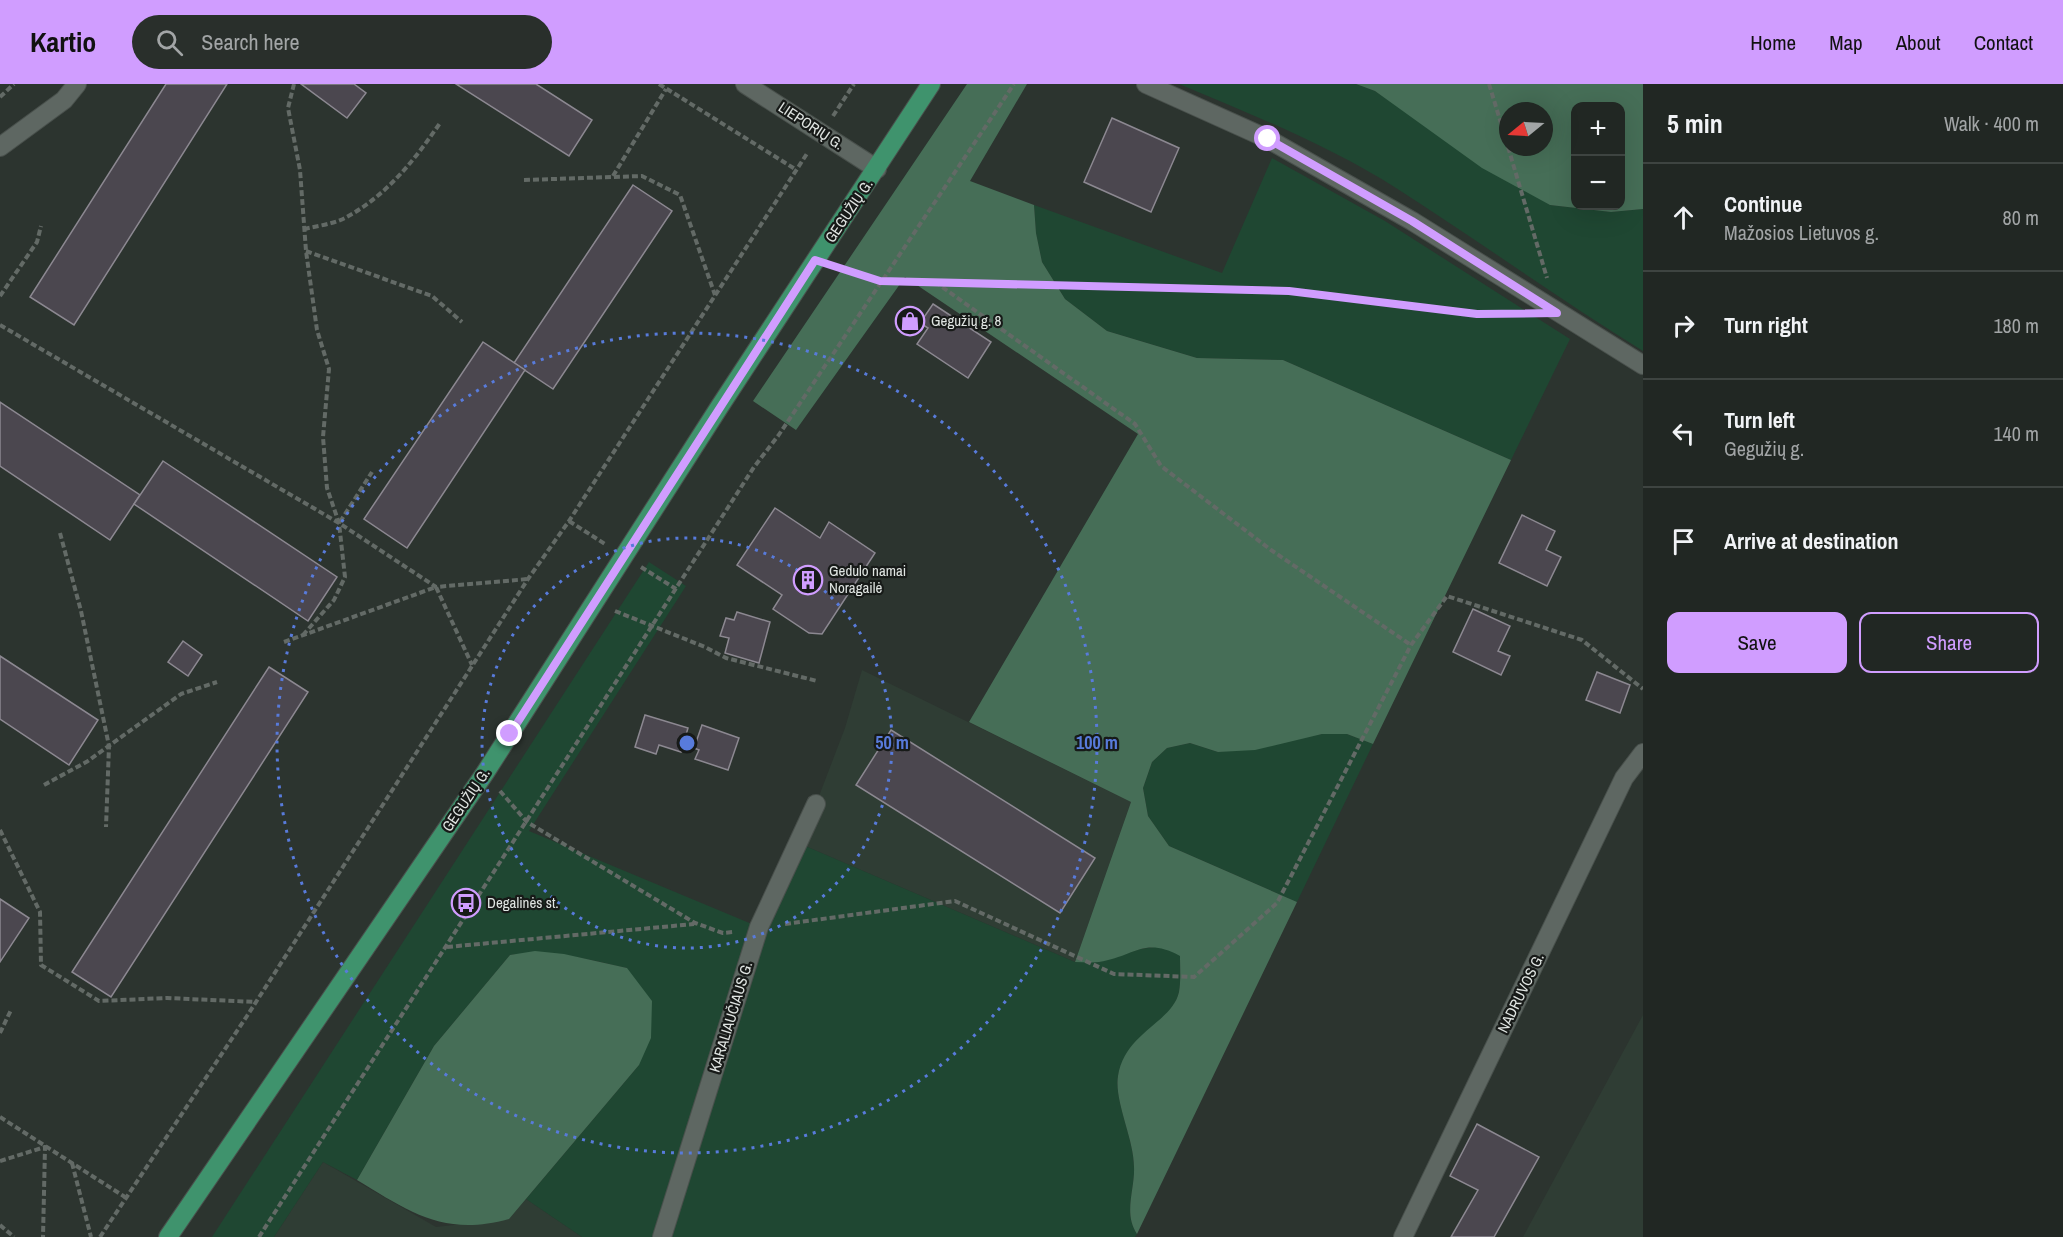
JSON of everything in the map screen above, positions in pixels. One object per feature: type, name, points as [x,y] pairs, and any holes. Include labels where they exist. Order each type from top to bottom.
[{"type":"main road","name":"GEGUŽIŲ G.","points":[[168,1237],[485,773],[931,84]]},
{"type":"street","points":[[0,147],[64,100],[77,84]]},
{"type":"street","name":"LIEPORIŲ G.","points":[[745,84],[877,169]]},
{"type":"street","points":[[1146,84],[1268,139],[1412,221],[1643,365]]},
{"type":"street","name":"NADRUVOS G.","points":[[1403,1237],[1624,778],[1643,753]]},
{"type":"street","name":"KARALIAUČIAUS G.","points":[[662,1237],[759,927],[816,804]]},
{"type":"path","points":[[0,96],[14,84]]},
{"type":"path","points":[[294,84],[288,108],[300,170],[306,251],[317,330],[329,369],[323,437],[327,488],[339,523],[345,577],[334,600],[303,635]]},
{"type":"path","points":[[658,84],[795,169]]},
{"type":"path","points":[[100,1237],[257,1002],[528,579],[570,521],[716,296],[795,169],[854,84]]},
{"type":"path","points":[[259,1237],[754,467],[778,436],[1014,84]]},
{"type":"path","points":[[1490,84],[1499,116]]},
{"type":"path","points":[[613,177],[666,89]]},
{"type":"path","points":[[304,229],[343,219],[381,194],[414,161],[440,123]]},
{"type":"path","points":[[815,260],[880,281],[1289,291],[1477,314],[1557,313],[1511,156]]},
{"type":"path","points":[[524,180],[642,176],[680,195],[716,296]]},
{"type":"path","points":[[0,296],[37,242],[41,226]]},
{"type":"path","points":[[306,251],[432,296],[462,322]]},
{"type":"path","points":[[934,281],[1135,424],[1161,466],[1271,550],[1411,645]]},
{"type":"path","points":[[0,325],[339,523],[436,587],[473,665]]},
{"type":"path","points":[[339,523],[372,472]]},
{"type":"path","points":[[60,533],[81,611],[109,746],[106,827]]},
{"type":"path","points":[[648,571],[676,589]]},
{"type":"path","points":[[284,642],[436,587],[528,579]]},
{"type":"path","points":[[485,773],[527,822],[695,923],[723,933],[955,901],[1114,974],[1194,977],[1277,903],[1411,645],[1447,596],[1582,640],[1643,689]]},
{"type":"path","points":[[595,602],[652,627],[705,646],[726,658],[817,681]]},
{"type":"path","points":[[44,785],[88,761],[181,694],[217,682]]},
{"type":"path","points":[[0,830],[40,912],[41,965],[99,1001],[167,998],[257,1002]]},
{"type":"path","points":[[447,947],[695,923]]},
{"type":"path","points":[[0,1033],[11,1010]]},
{"type":"path","points":[[0,1117],[125,1197]]},
{"type":"path","points":[[0,1161],[45,1147]]},
{"type":"path","points":[[44,1237],[45,1147]]},
{"type":"path","points":[[72,1163],[91,1237]]},
{"type":"path","points":[[0,1225],[14,1237]]},
{"type":"shaded area","points":[[862,670],[1131,802],[1075,962],[796,842],[816,804],[845,728]]},
{"type":"shaded area","points":[[1643,1015],[1643,1237],[1523,1237]]},
{"type":"shaded area","points":[[323,1162],[436,1227],[508,1219],[526,1199],[582,1237],[274,1237]]},
{"type":"green space","points":[[967,84],[1027,84],[970,181],[1034,205],[1036,233],[1042,262],[1065,299],[1107,331],[1197,358],[1283,360],[1511,460],[1373,744],[1347,734],[1322,734],[1255,750],[1218,752],[1190,743],[1167,748],[1152,762],[1143,788],[1148,816],[1169,846],[1297,902],[1137,1234],[1130,1210],[1134,1176],[1133,1156],[1119,1097],[1118,1076],[1122,1061],[1130,1049],[1175,1003],[1180,988],[1180,956],[1168,950],[1148,948],[1099,962],[1075,962],[1131,802],[969,722],[1138,434],[905,277],[796,430],[753,401]]},
{"type":"green space","points":[[1179,84],[1356,84],[1375,91],[1550,205],[1571,207],[1571,210],[1611,212],[1643,209],[1643,351],[1370,172],[1235,107]]},
{"type":"green space","points":[[1356,84],[1643,84],[1643,209],[1611,212],[1594,210],[1625,210],[1625,102],[1571,102],[1571,207],[1550,205],[1482,168],[1375,91]]},
{"type":"green space","points":[[1272,158],[1385,221],[1570,339],[1511,460],[1283,360],[1197,358],[1107,331],[1065,299],[1042,262],[1036,233],[1034,205],[1222,273]]},
{"type":"green space","points":[[649,562],[686,586],[529,831],[759,927],[796,842],[1075,962],[1098,962],[1140,949],[1162,946],[1180,955],[1180,988],[1175,1003],[1130,1049],[1118,1076],[1119,1096],[1133,1156],[1134,1176],[1130,1210],[1137,1234],[1135,1237],[582,1237],[526,1199],[639,1065],[627,968],[569,956],[525,953],[510,955],[434,1046],[357,1180],[323,1162],[274,1237],[212,1237]]},
{"type":"green space","points":[[1322,734],[1347,734],[1373,744],[1297,902],[1169,846],[1148,816],[1143,788],[1152,762],[1167,748],[1190,743],[1218,752]]},
{"type":"green space","points":[[535,951],[564,954],[627,968],[652,1001],[651,1038],[639,1065],[509,1219],[486,1224],[446,1223],[411,1211],[357,1180],[434,1046],[510,955]]},
{"type":"building","points":[[166,84],[227,84],[74,325],[30,297]]},
{"type":"building","points":[[301,84],[354,84],[366,93],[347,118]]},
{"type":"building","points":[[456,84],[536,84],[592,120],[569,156]]},
{"type":"building","points":[[1112,118],[1179,148],[1151,212],[1084,182]]},
{"type":"building","points":[[633,185],[672,211],[553,389],[514,363]]},
{"type":"building","points":[[933,304],[991,342],[968,378],[917,344],[928,328],[920,323]]},
{"type":"building","points":[[483,342],[525,370],[407,548],[364,519]]},
{"type":"building","points":[[0,402],[140,495],[110,540],[0,466]]},
{"type":"building","points":[[163,461],[337,577],[308,621],[134,504]]},
{"type":"building","name":"Gedulo namai Noragailė","points":[[775,508],[820,538],[829,522],[875,553],[822,634],[809,633],[773,609],[782,595],[737,565]]},
{"type":"building","points":[[1522,515],[1555,531],[1546,550],[1561,557],[1547,586],[1499,563]]},
{"type":"building","points":[[1473,609],[1510,626],[1498,651],[1510,656],[1501,675],[1453,652]]},
{"type":"building","points":[[737,612],[770,622],[759,663],[725,653],[729,638],[720,636],[726,618],[734,620]]},
{"type":"building","points":[[183,641],[202,655],[188,676],[168,662]]},
{"type":"building","points":[[0,656],[98,720],[69,765],[0,719]]},
{"type":"building","points":[[269,667],[308,692],[111,997],[72,972]]},
{"type":"building","points":[[1597,672],[1630,685],[1620,713],[1586,700]]},
{"type":"building","points":[[645,715],[688,728],[681,752],[659,745],[656,754],[635,747]]},
{"type":"building","points":[[702,725],[739,738],[728,770],[695,759],[699,750],[694,748]]},
{"type":"building","points":[[891,730],[1095,858],[1060,913],[856,785]]},
{"type":"building","points":[[0,899],[29,918],[0,962]]},
{"type":"building","points":[[1477,1124],[1539,1157],[1494,1237],[1451,1237],[1478,1190],[1450,1176]]},
{"type":"place","name":"Gegužių g. 8","points":[[910,321]]},
{"type":"place","name":"Gedulo namai Noragailė","points":[[808,580]]},
{"type":"place","name":"Degalinės st.","points":[[466,903]]},
{"type":"route","points":[[510,734],[623,555],[815,260],[880,281],[1289,291],[1477,314],[1557,313],[1412,221],[1268,139]]}]
